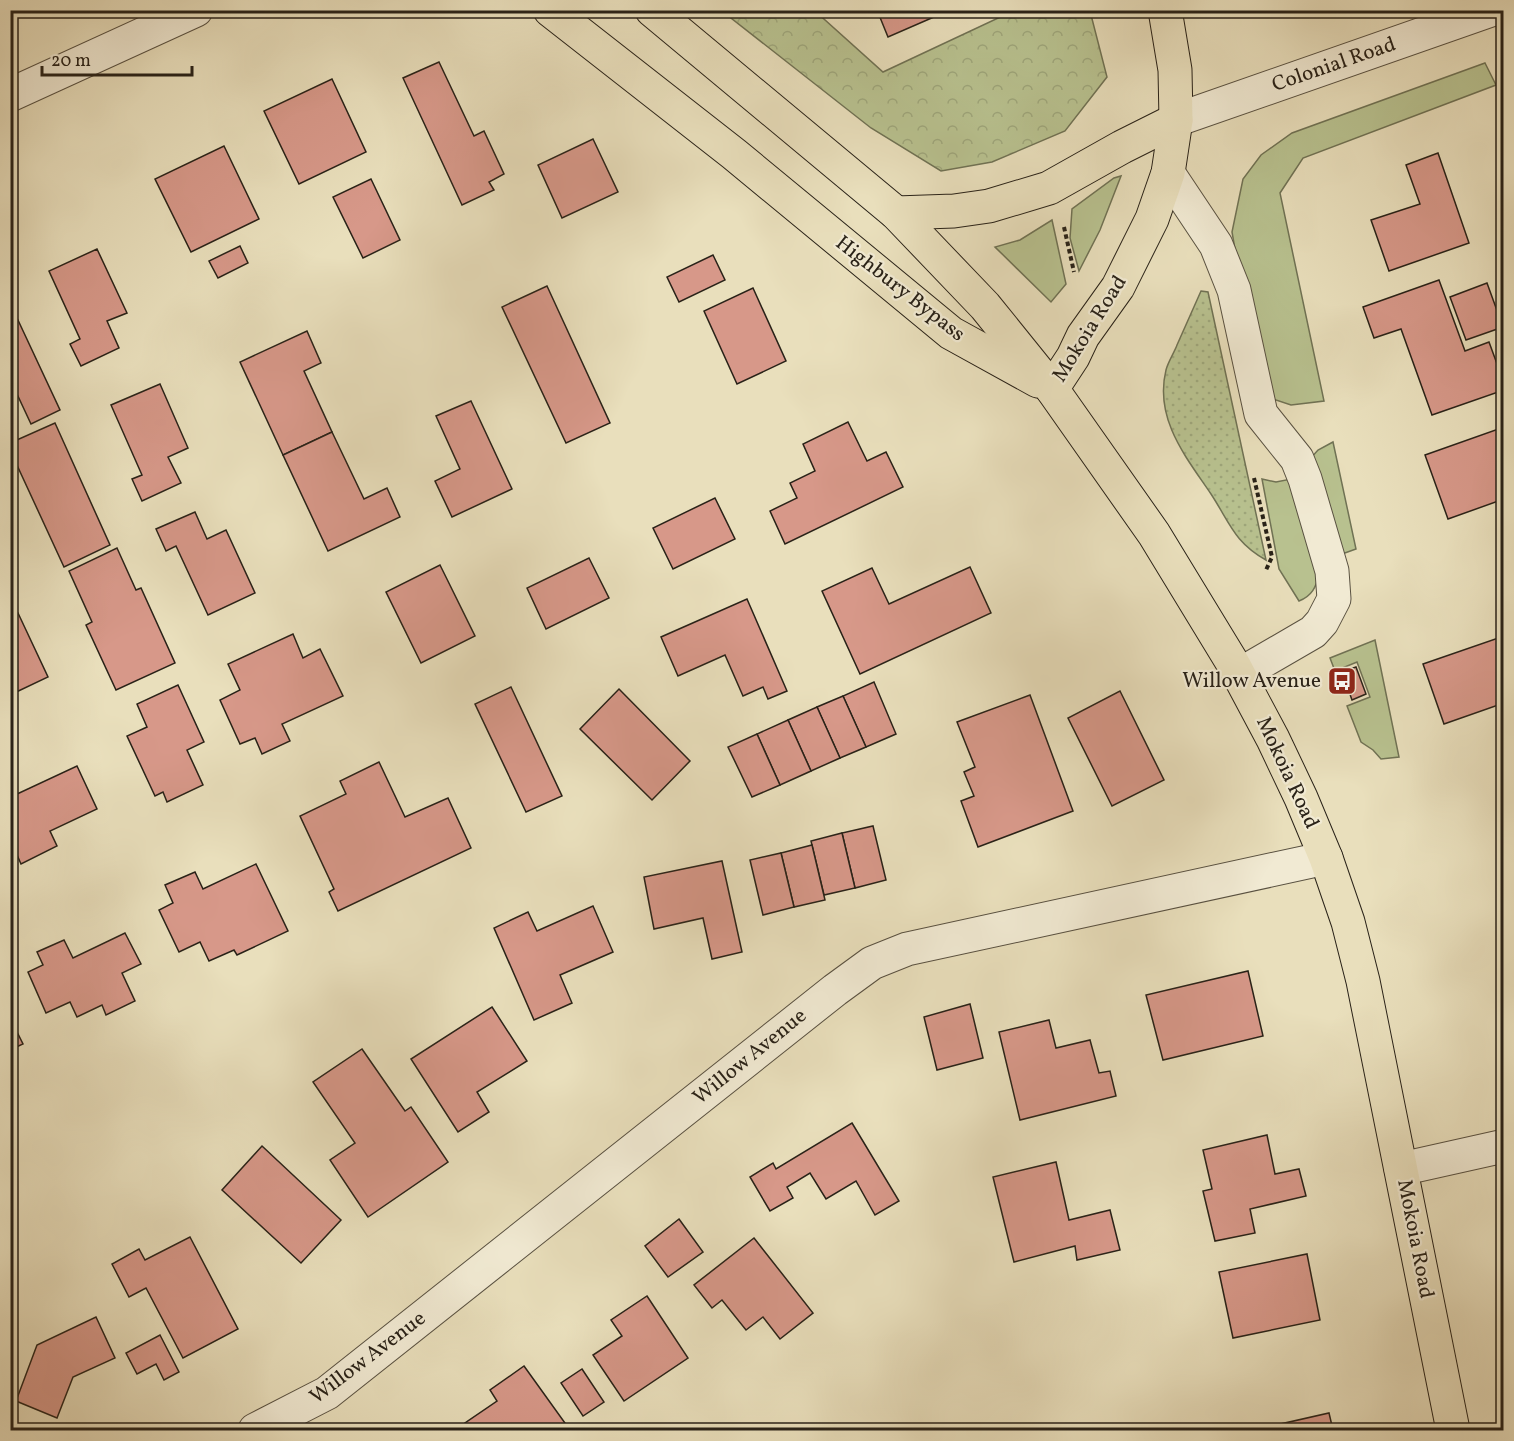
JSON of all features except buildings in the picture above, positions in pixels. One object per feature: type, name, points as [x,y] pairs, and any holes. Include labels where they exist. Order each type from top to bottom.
[{"type":"main road","name":"Highbury Bypass","points":[[550,10],[734,154],[951,333],[1052,389]]},
{"type":"main road","name":"Highbury Bypass","points":[[652,10],[896,213],[985,306],[1052,389]]},
{"type":"main road","name":"Mokoia Road","points":[[1165,10],[1175,70],[1176,120],[1168,173],[1152,219],[1118,287],[1083,336],[1073,357],[1052,389],[1154,534],[1239,675],[1301,798],[1326,858],[1348,922],[1363,981],[1453,1431]]},
{"type":"main road","points":[[896,213],[954,211],[989,206],[1049,188],[1176,120]]},
{"type":"street","points":[[10,95],[196,10]]},
{"type":"street","name":"Colonial Road","points":[[1176,120],[1491,10]]},
{"type":"street","points":[[1168,173],[1216,245],[1234,290],[1261,414],[1297,459],[1332,571],[1334,599],[1322,622],[1313,632],[1239,675]]},
{"type":"street","name":"Willow Avenue","points":[[255,1431],[327,1394],[872,963],[907,949],[1326,858]]},
{"type":"street","points":[[1401,1169],[1503,1146]]},
{"type":"path","points":[[1063,225],[1075,279]]},
{"type":"green space","points":[[722,11],[815,11],[883,72],[1013,11],[1090,11],[1107,77],[1065,131],[992,162],[941,171],[871,128]]},
{"type":"green space","points":[[1485,63],[1496,85],[1303,158],[1280,193],[1324,401],[1291,405],[1267,397],[1256,369],[1232,232],[1243,179],[1261,155],[1292,133]]},
{"type":"green space","points":[[1121,176],[1100,230],[1079,271],[1070,238],[1072,209],[1114,178]]},
{"type":"green space","points":[[1052,220],[1066,284],[1051,302],[995,247],[1020,240]]},
{"type":"green space","points":[[1201,291],[1208,292],[1266,560],[1247,546],[1234,531],[1183,451],[1168,421],[1164,405],[1163,388],[1167,367]]},
{"type":"green space","points":[[1333,442],[1356,549],[1342,554],[1310,459],[1318,450]]},
{"type":"green space","points":[[1262,479],[1276,482],[1291,479],[1319,575],[1313,591],[1299,601],[1279,569]]},
{"type":"green space","points":[[1375,640],[1399,757],[1381,759],[1361,742],[1347,706],[1370,697],[1357,662],[1335,671],[1330,658]]},
{"type":"place","name":"Willow Avenue","points":[[1342,681]]}]
